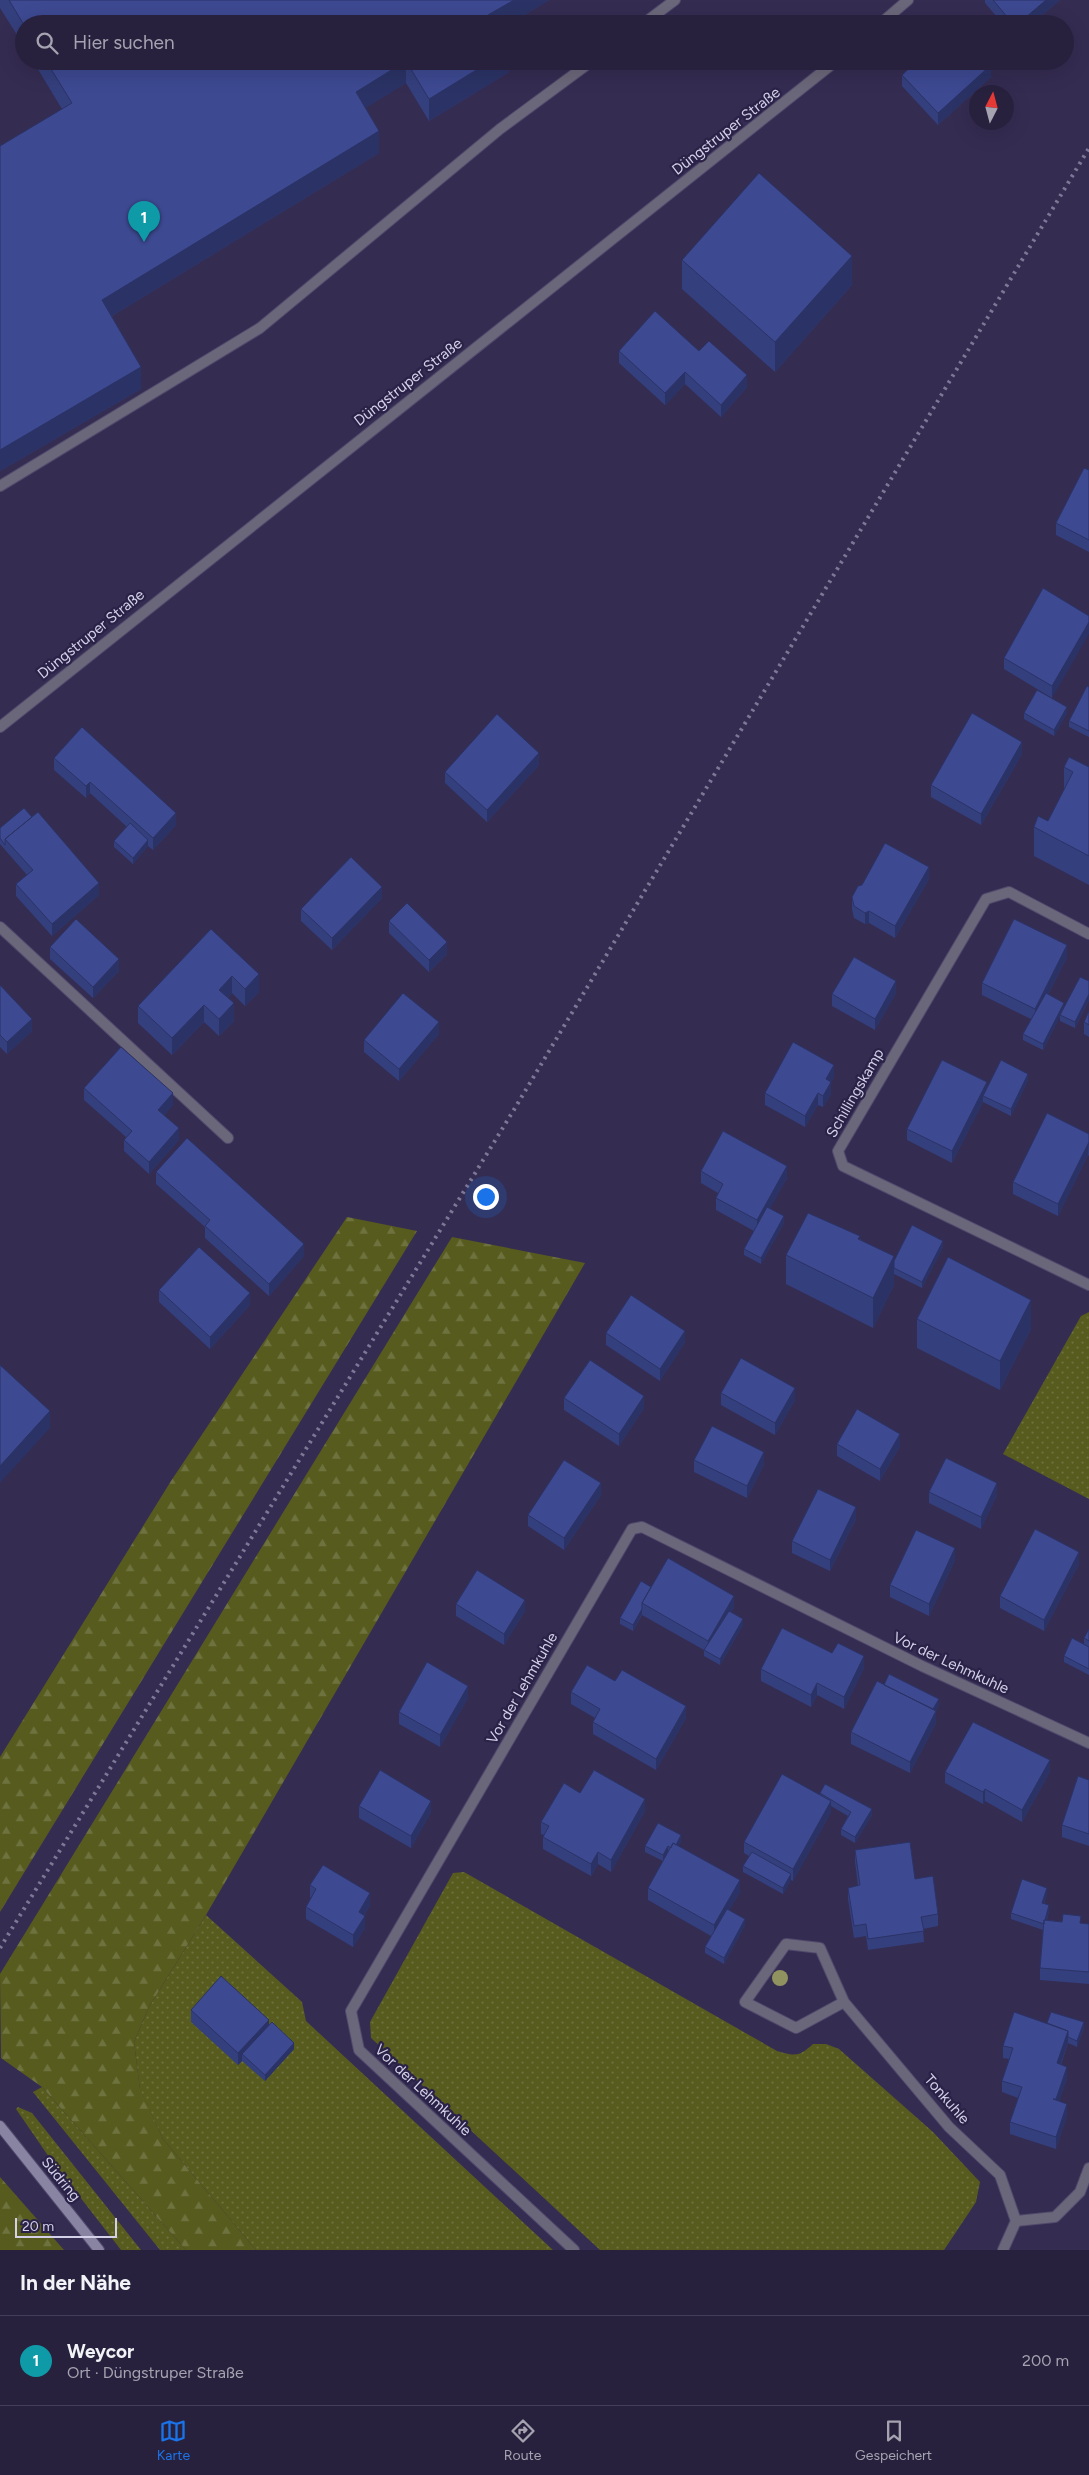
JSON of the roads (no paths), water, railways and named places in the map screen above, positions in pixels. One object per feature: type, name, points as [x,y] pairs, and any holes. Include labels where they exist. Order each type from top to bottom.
[{"type":"main road","name":"Südring","points":[[0,2126],[99,2250]]},
{"type":"street","points":[[655,15],[675,0]]},
{"type":"street","points":[[890,15],[908,0]]},
{"type":"street","points":[[0,486],[260,328],[500,129],[580,70]]},
{"type":"street","name":"Düngstruper Straße","points":[[0,727],[825,70]]},
{"type":"street","name":"Schillingskamp","points":[[1089,934],[1009,892],[986,899],[838,1151],[843,1166],[1089,1285]]},
{"type":"street","points":[[0,927],[228,1138]]},
{"type":"street","name":"Vor der Lehmkuhle","points":[[574,2250],[359,2050],[351,2011],[632,1529],[642,1527],[922,1666],[1089,1743]]},
{"type":"street","name":"Tonkuhle","points":[[844,2002],[796,2028],[745,2002],[786,1944],[820,1948],[844,2002],[950,2127],[1000,2175],[1016,2221]]},
{"type":"street","points":[[1003,2250],[1016,2221],[1055,2217],[1080,2192],[1089,2168]]},
{"type":"railway","points":[[0,1948],[515,1108],[1089,148]]},
{"type":"place","name":"Weycor","points":[[144,242]]}]
